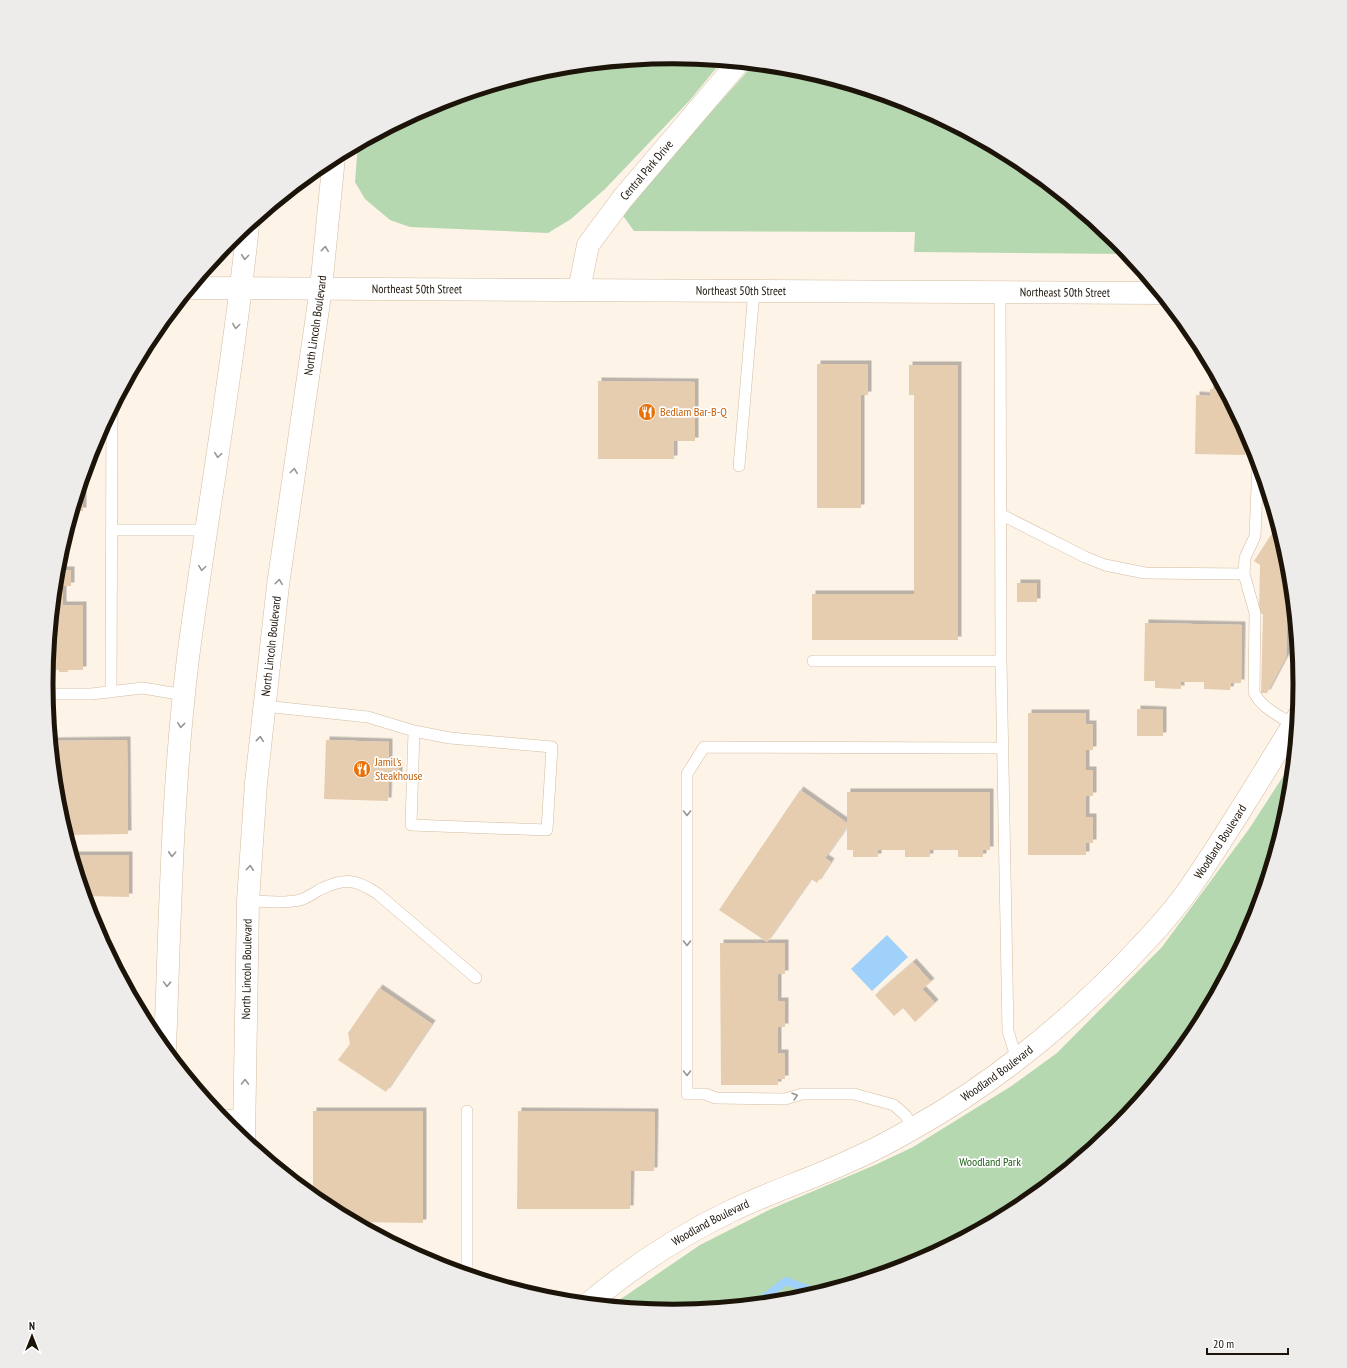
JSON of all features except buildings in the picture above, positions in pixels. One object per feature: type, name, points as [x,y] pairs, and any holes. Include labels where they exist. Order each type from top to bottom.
[{"type":"main road","name":"Central Park Drive","points":[[579,290],[588,245],[623,198],[735,67]]},
{"type":"main road","name":"North Lincoln Boulevard","points":[[237,1125],[248,901],[256,783],[288,510],[321,288],[333,165]]},
{"type":"main road","points":[[165,1040],[171,870],[178,758],[184,695],[242,288],[247,233]]},
{"type":"main road","name":"Northeast 50th Street","points":[[196,288],[1155,293]]},
{"type":"main road","name":"Woodland Boulevard","points":[[594,1299],[648,1258],[691,1232],[732,1210],[837,1167],[914,1128],[969,1094],[1016,1060],[1069,1018],[1154,932],[1192,884],[1241,810],[1293,724]]},
{"type":"lane","points":[[739,466],[754,291]]},
{"type":"lane","points":[[1000,292],[1002,661],[1008,1031],[1016,1060]]},
{"type":"lane","points":[[111,692],[112,421]]},
{"type":"lane","points":[[1257,475],[1255,536],[1245,558],[1244,574],[1255,613],[1254,692],[1256,698],[1262,704],[1293,720]]},
{"type":"lane","points":[[1002,515],[1105,566],[1145,573],[1244,574]]},
{"type":"lane","points":[[112,530],[208,530]]},
{"type":"lane","points":[[813,661],[1002,661]]},
{"type":"lane","points":[[53,694],[91,694],[143,688],[184,695]]},
{"type":"lane","points":[[264,706],[368,717],[414,731],[450,738],[552,748],[547,830],[411,825],[414,731]]},
{"type":"lane","points":[[914,1128],[905,1115],[894,1105],[854,1094],[802,1094],[785,1099],[777,1099],[716,1098],[705,1094],[687,1094],[687,774],[704,747],[1003,748]]},
{"type":"lane","points":[[248,901],[285,902],[302,899],[330,885],[342,881],[354,881],[365,885],[378,894],[476,978]]},
{"type":"lane","points":[[467,1111],[467,1269]]},
{"type":"green space","points":[[674,64],[718,65],[690,100],[605,189],[571,219],[548,233],[410,227],[390,220],[365,199],[355,182],[357,150],[399,127],[474,96],[552,75],[593,69],[633,65]]},
{"type":"green space","points":[[750,69],[795,75],[873,96],[948,127],[1018,168],[1051,192],[1083,217],[1120,254],[914,252],[915,232],[634,231],[621,213]]},
{"type":"green space","name":"Woodland Park","points":[[1288,768],[1273,845],[1261,883],[1247,921],[1211,994],[1166,1062],[1140,1093],[1083,1151],[1051,1176],[1018,1200],[948,1241],[873,1272],[795,1293],[754,1299],[714,1303],[674,1304],[617,1301],[700,1245],[771,1209],[875,1165],[913,1147],[1010,1087],[1057,1053],[1162,947],[1249,829]]},
{"type":"water","points":[[887,935],[908,957],[872,991],[851,969]]},
{"type":"waterway","points":[[764,1298],[786,1281],[809,1289]]},
{"type":"place","name":"Bedlam Bar-B-Q","points":[[647,412]]},
{"type":"place","name":"Jamil's Steakhouse","points":[[362,769]]}]
